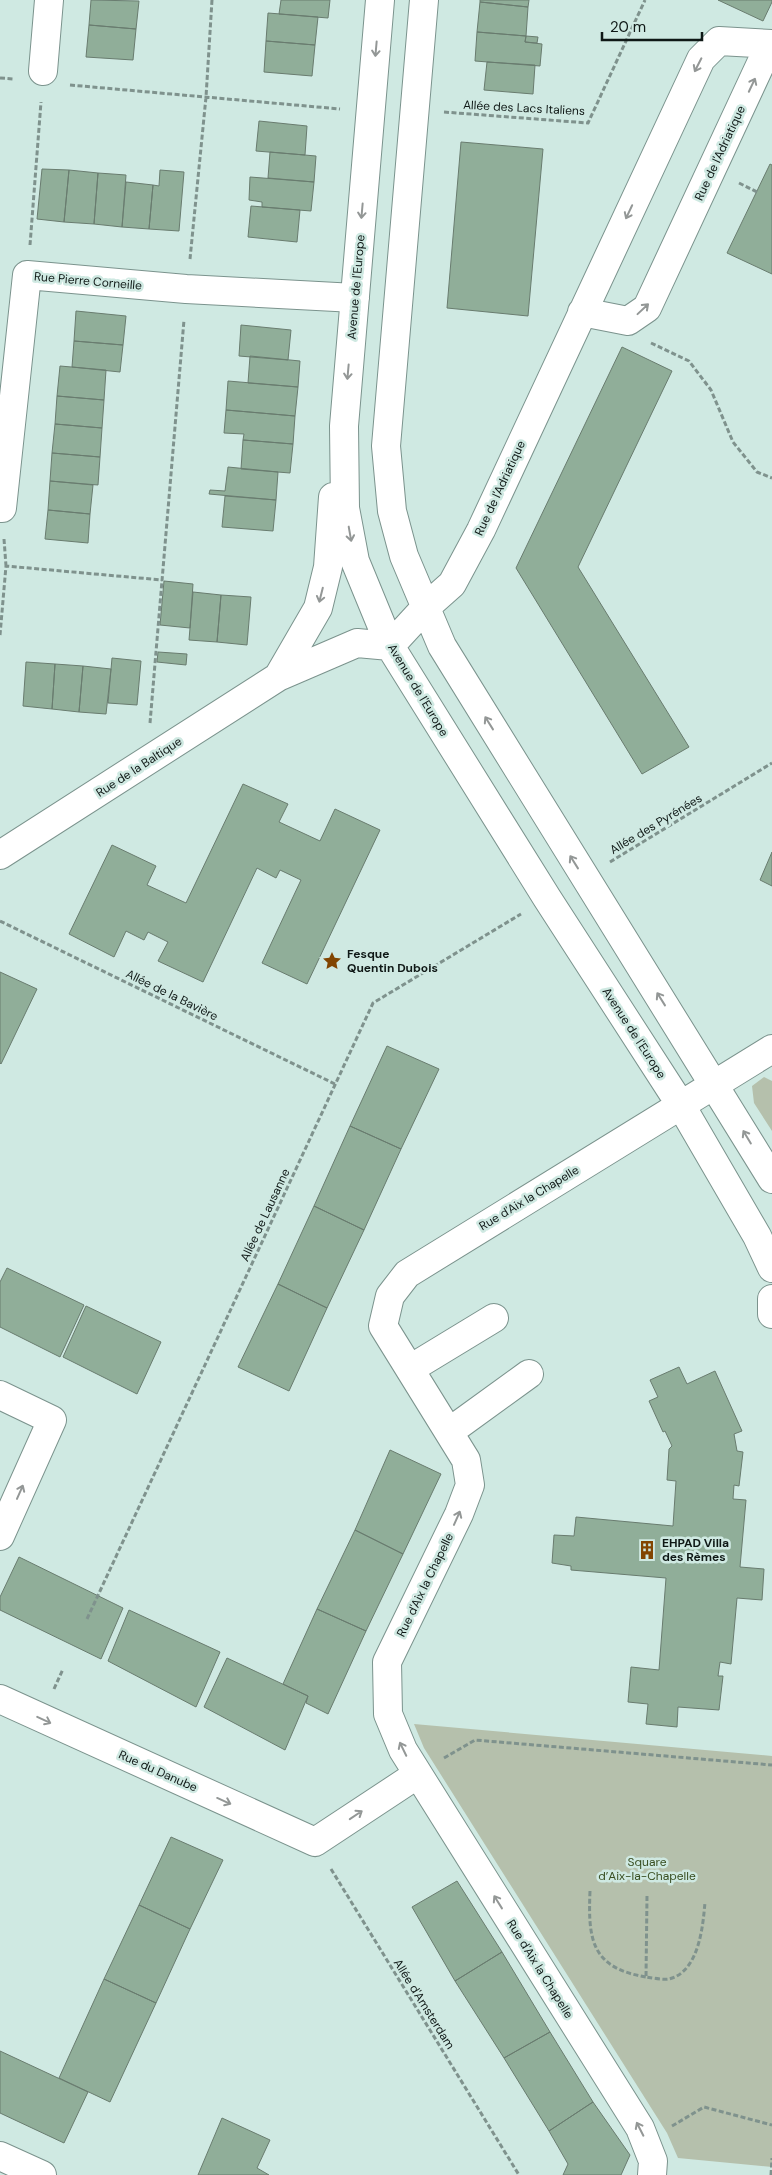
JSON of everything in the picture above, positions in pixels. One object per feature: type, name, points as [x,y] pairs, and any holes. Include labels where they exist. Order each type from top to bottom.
[{"type":"street","points":[[43,77],[49,0]]},
{"type":"street","name":"Avenue de l'Europe","points":[[380,0],[344,426],[346,508],[355,561],[390,646],[547,898],[682,1107],[757,1236],[772,1268]]},
{"type":"street","points":[[424,0],[386,446],[392,510],[404,556],[442,646],[772,1179]]},
{"type":"street","name":"Rue de l'Adriatique","points":[[390,646],[425,608],[452,584],[481,530],[701,59],[720,41],[771,44],[647,308],[628,321]]},
{"type":"street","name":"Rue Pierre Corneille","points":[[0,508],[2,508],[27,275],[186,290],[355,298]]},
{"type":"street","points":[[582,312],[628,321]]},
{"type":"street","name":"Rue de la Baltique","points":[[278,677],[318,608],[328,567],[332,502],[344,426]]},
{"type":"street","name":"Rue de la Baltique","points":[[0,855],[278,677],[357,643],[390,646]]},
{"type":"street","name":"Rue d'Aix la Chapelle","points":[[652,2175],[653,2161],[640,2128],[403,1750],[388,1714],[387,1662],[459,1514],[470,1485],[466,1460],[383,1326],[390,1296],[407,1274],[682,1107],[772,1049]]},
{"type":"street","points":[[772,1299],[772,1314]]},
{"type":"street","points":[[410,1369],[494,1318]]},
{"type":"street","points":[[449,1432],[529,1374]]},
{"type":"street","points":[[0,1396],[52,1420],[0,1536]]},
{"type":"street","name":"Rue du Danube","points":[[0,1699],[315,1842]]},
{"type":"street","points":[[315,1842],[418,1774]]},
{"type":"street","points":[[0,2156],[42,2175]]},
{"type":"path","points":[[146,763],[186,290],[206,97],[212,0]]},
{"type":"path","name":"Allée des Lacs Italiens","points":[[415,110],[588,123],[645,0]]},
{"type":"path","points":[[27,275],[43,77]]},
{"type":"path","points":[[0,78],[43,77],[206,97],[371,112]]},
{"type":"path","points":[[628,321],[651,343],[689,361],[711,390],[733,442],[757,472],[772,478]]},
{"type":"path","points":[[0,635],[6,566],[162,580]]},
{"type":"path","name":"Allée des Pyrénées","points":[[584,878],[772,763]]},
{"type":"path","name":"Allée de Lausanne","points":[[87,1618],[373,1003],[547,898]]},
{"type":"path","name":"Allée de la Bavière","points":[[0,921],[336,1084]]},
{"type":"path","points":[[418,1774],[475,1740],[772,1765]]},
{"type":"path","name":"Allée d'Amsterdam","points":[[315,1842],[519,2175]]},
{"type":"path","points":[[590,1891],[588,1925],[596,1949],[609,1964],[624,1974],[646,1977],[670,1979],[689,1966],[704,1924],[705,1902]]},
{"type":"path","points":[[646,1977],[647,1896]]},
{"type":"path","points":[[646,2142],[704,2107],[772,2125]]},
{"type":"path","points":[[771,2175],[772,2158]]},
{"type":"green space","points":[[764,1077],[772,1081],[772,1131],[754,1103],[752,1086]]},
{"type":"green space","name":"Square d’Aix-la-Chapelle","points":[[414,1724],[772,1756],[772,2167],[678,2158],[667,2133],[424,1748]]},
{"type":"building","points":[[91,0],[139,1],[136,29],[89,25]]},
{"type":"building","points":[[281,0],[330,0],[328,18],[279,14]]},
{"type":"building","points":[[480,0],[529,0],[528,7],[480,2]]},
{"type":"building","points":[[718,0],[772,0],[772,2],[763,21]]},
{"type":"building","points":[[480,2],[528,7],[526,36],[477,32]]},
{"type":"building","points":[[268,13],[318,17],[315,45],[266,41]]},
{"type":"building","points":[[89,25],[136,29],[133,60],[86,57]]},
{"type":"building","points":[[477,32],[526,36],[525,42],[542,44],[540,66],[475,61]]},
{"type":"building","points":[[526,36],[538,37],[537,43],[525,42]]},
{"type":"building","points":[[266,41],[315,45],[312,76],[264,72]]},
{"type":"building","points":[[487,62],[535,65],[533,94],[484,90]]},
{"type":"building","points":[[259,121],[307,126],[305,155],[256,151]]},
{"type":"building","points":[[461,142],[543,149],[528,316],[447,308]]},
{"type":"building","points":[[270,152],[316,156],[314,182],[268,178]]},
{"type":"building","points":[[770,164],[772,165],[772,274],[727,253]]},
{"type":"building","points":[[42,169],[69,170],[64,222],[37,219]]},
{"type":"building","points":[[69,170],[98,173],[94,224],[64,222]]},
{"type":"building","points":[[160,170],[184,172],[179,231],[149,229],[153,185],[159,186]]},
{"type":"building","points":[[98,173],[126,175],[122,227],[94,224]]},
{"type":"building","points":[[250,177],[314,182],[311,211],[262,207],[262,202],[249,200]]},
{"type":"building","points":[[126,182],[153,185],[149,229],[122,227]]},
{"type":"building","points":[[251,206],[300,210],[297,242],[248,237]]},
{"type":"building","points":[[76,311],[126,316],[123,345],[74,341]]},
{"type":"building","points":[[241,325],[291,330],[288,360],[239,356]]},
{"type":"building","points":[[74,341],[123,345],[120,372],[72,367]]},
{"type":"building","points":[[622,347],[672,371],[578,567],[689,747],[642,774],[516,568]]},
{"type":"building","points":[[250,356],[300,361],[298,387],[248,383]]},
{"type":"building","points":[[60,366],[106,370],[104,400],[57,396]]},
{"type":"building","points":[[228,381],[298,387],[295,416],[226,410]]},
{"type":"building","points":[[57,396],[104,400],[102,428],[55,424]]},
{"type":"building","points":[[226,410],[295,416],[293,444],[243,440],[244,434],[224,433]]},
{"type":"building","points":[[55,424],[102,428],[100,457],[52,453]]},
{"type":"building","points":[[243,440],[293,444],[290,473],[241,469]]},
{"type":"building","points":[[52,453],[100,457],[98,485],[50,481]]},
{"type":"building","points":[[228,467],[278,472],[276,500],[209,494],[210,490],[225,491]]},
{"type":"building","points":[[50,481],[93,485],[90,514],[48,510]]},
{"type":"building","points":[[225,496],[276,500],[273,531],[222,527]]},
{"type":"building","points":[[48,510],[90,514],[88,543],[45,539]]},
{"type":"building","points":[[164,581],[193,584],[190,628],[160,625]]},
{"type":"building","points":[[193,592],[221,595],[217,642],[189,640]]},
{"type":"building","points":[[221,595],[251,597],[247,645],[217,642]]},
{"type":"building","points":[[158,652],[187,654],[186,665],[157,662]]},
{"type":"building","points":[[112,658],[141,661],[137,705],[108,703]]},
{"type":"building","points":[[26,662],[55,664],[52,709],[23,706]]},
{"type":"building","points":[[55,664],[83,666],[79,712],[52,709]]},
{"type":"building","points":[[83,666],[111,669],[106,714],[79,712]]},
{"type":"building","points":[[243,784],[288,804],[279,822],[320,841],[335,809],[380,830],[307,984],[262,963],[301,880],[280,870],[276,878],[257,868],[203,982],[158,961],[168,942],[148,932],[144,940],[126,931],[114,957],[69,934],[112,845],[156,866],[147,885],[186,903]]},
{"type":"building","points":[[772,852],[772,886],[760,880]]},
{"type":"building","points":[[0,972],[37,989],[1,1064],[0,1063]]},
{"type":"building","points":[[387,1046],[439,1069],[401,1149],[350,1126]]},
{"type":"building","points":[[350,1126],[401,1149],[364,1230],[314,1206]]},
{"type":"building","points":[[314,1206],[364,1230],[327,1308],[278,1284]]},
{"type":"building","points":[[7,1268],[84,1305],[60,1357],[0,1327],[0,1282]]},
{"type":"building","points":[[278,1284],[327,1308],[289,1391],[238,1367]]},
{"type":"building","points":[[86,1306],[161,1342],[137,1394],[63,1357]]},
{"type":"building","name":"EHPAD Villa des Rèmes","points":[[679,1367],[687,1384],[715,1371],[742,1431],[734,1434],[737,1451],[743,1452],[739,1486],[734,1485],[733,1499],[746,1500],[740,1567],[764,1569],[762,1600],[737,1598],[731,1664],[720,1662],[718,1676],[723,1676],[719,1710],[678,1707],[677,1727],[646,1724],[648,1704],[628,1702],[631,1667],[659,1670],[666,1578],[571,1570],[571,1566],[552,1563],[554,1535],[574,1536],[576,1517],[673,1526],[676,1481],[667,1480],[669,1449],[672,1446],[665,1431],[663,1432],[649,1401],[658,1397],[650,1380]]},
{"type":"building","points":[[390,1450],[441,1474],[403,1554],[355,1530]]},
{"type":"building","points":[[355,1530],[403,1554],[366,1631],[317,1609]]},
{"type":"building","points":[[19,1557],[123,1608],[101,1659],[0,1610],[0,1597]]},
{"type":"building","points":[[317,1609],[366,1631],[328,1714],[306,1703],[308,1696],[283,1684]]},
{"type":"building","points":[[129,1610],[220,1652],[196,1707],[108,1661]]},
{"type":"building","points":[[227,1658],[308,1696],[285,1750],[204,1707]]},
{"type":"building","points":[[171,1837],[223,1860],[190,1929],[139,1905]]},
{"type":"building","points":[[457,1881],[502,1952],[455,1981],[412,1907]]},
{"type":"building","points":[[139,1905],[190,1929],[156,2003],[104,1979]]},
{"type":"building","points":[[502,1952],[550,2032],[504,2058],[455,1981]]},
{"type":"building","points":[[104,1979],[156,2003],[110,2102],[59,2078]]},
{"type":"building","points":[[550,2032],[593,2102],[549,2131],[504,2058]]},
{"type":"building","points":[[0,2051],[88,2092],[64,2143],[0,2113]]},
{"type":"building","points":[[593,2102],[630,2155],[621,2175],[563,2175],[568,2164],[549,2131]]},
{"type":"building","points":[[222,2118],[270,2140],[257,2168],[269,2175],[198,2175]]},
{"type":"place","name":"Fesque Quentin Dubois","points":[[332,961]]},
{"type":"place","name":"EHPAD Villa des Rèmes","points":[[647,1550]]}]
